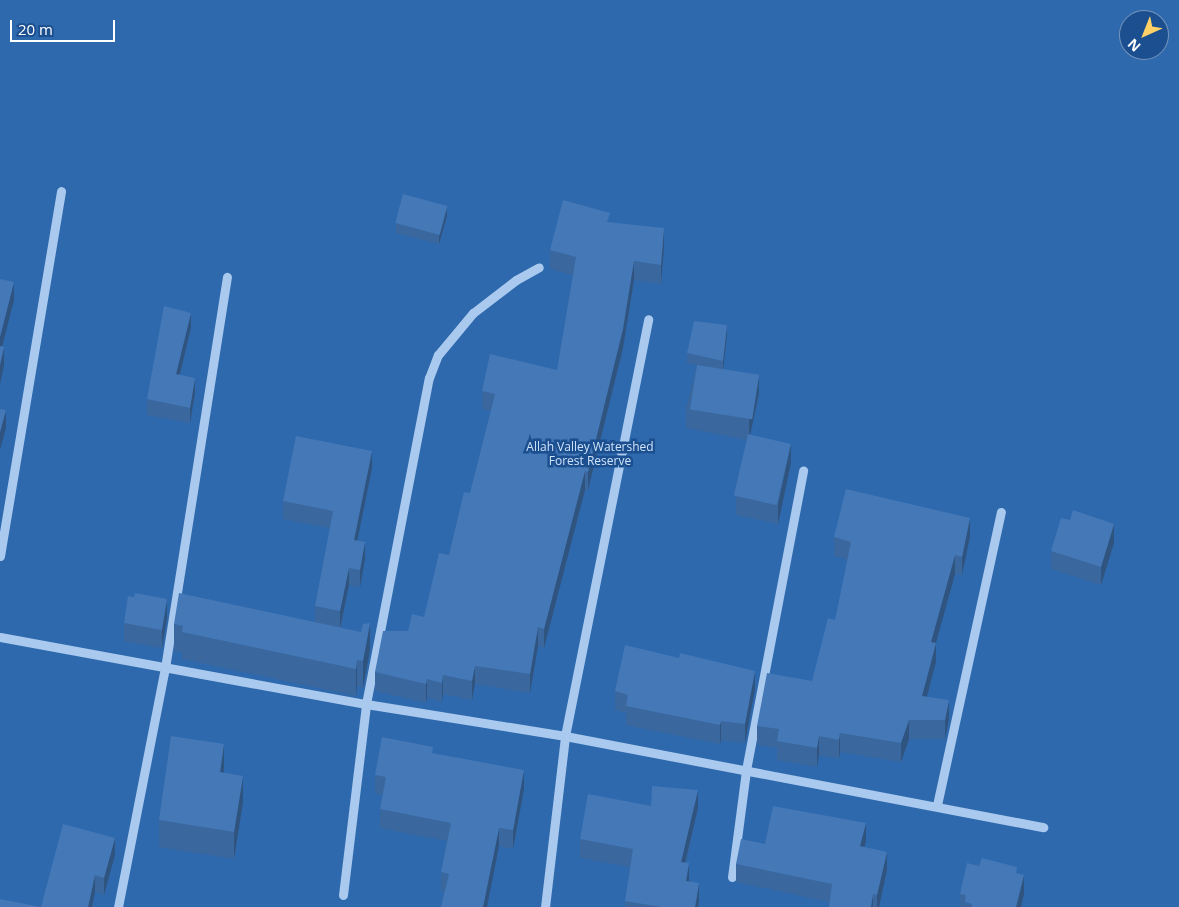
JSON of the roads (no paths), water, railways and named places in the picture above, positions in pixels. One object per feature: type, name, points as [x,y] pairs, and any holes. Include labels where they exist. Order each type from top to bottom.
[{"type":"street","points":[[0,556],[61,191]]},
{"type":"street","points":[[343,895],[366,704],[429,378],[438,355],[473,313],[516,280],[539,268]]},
{"type":"street","points":[[118,907],[165,668],[227,277]]},
{"type":"street","points":[[545,907],[565,736],[648,319]]},
{"type":"street","points":[[732,877],[746,770],[803,470]]},
{"type":"street","points":[[937,805],[1002,512]]},
{"type":"street","points":[[0,637],[366,704],[565,736],[937,805],[1043,827]]},
{"type":"park label","name":"Allah Valley Watershed Forest Reserve","points":[[590,454]]}]
